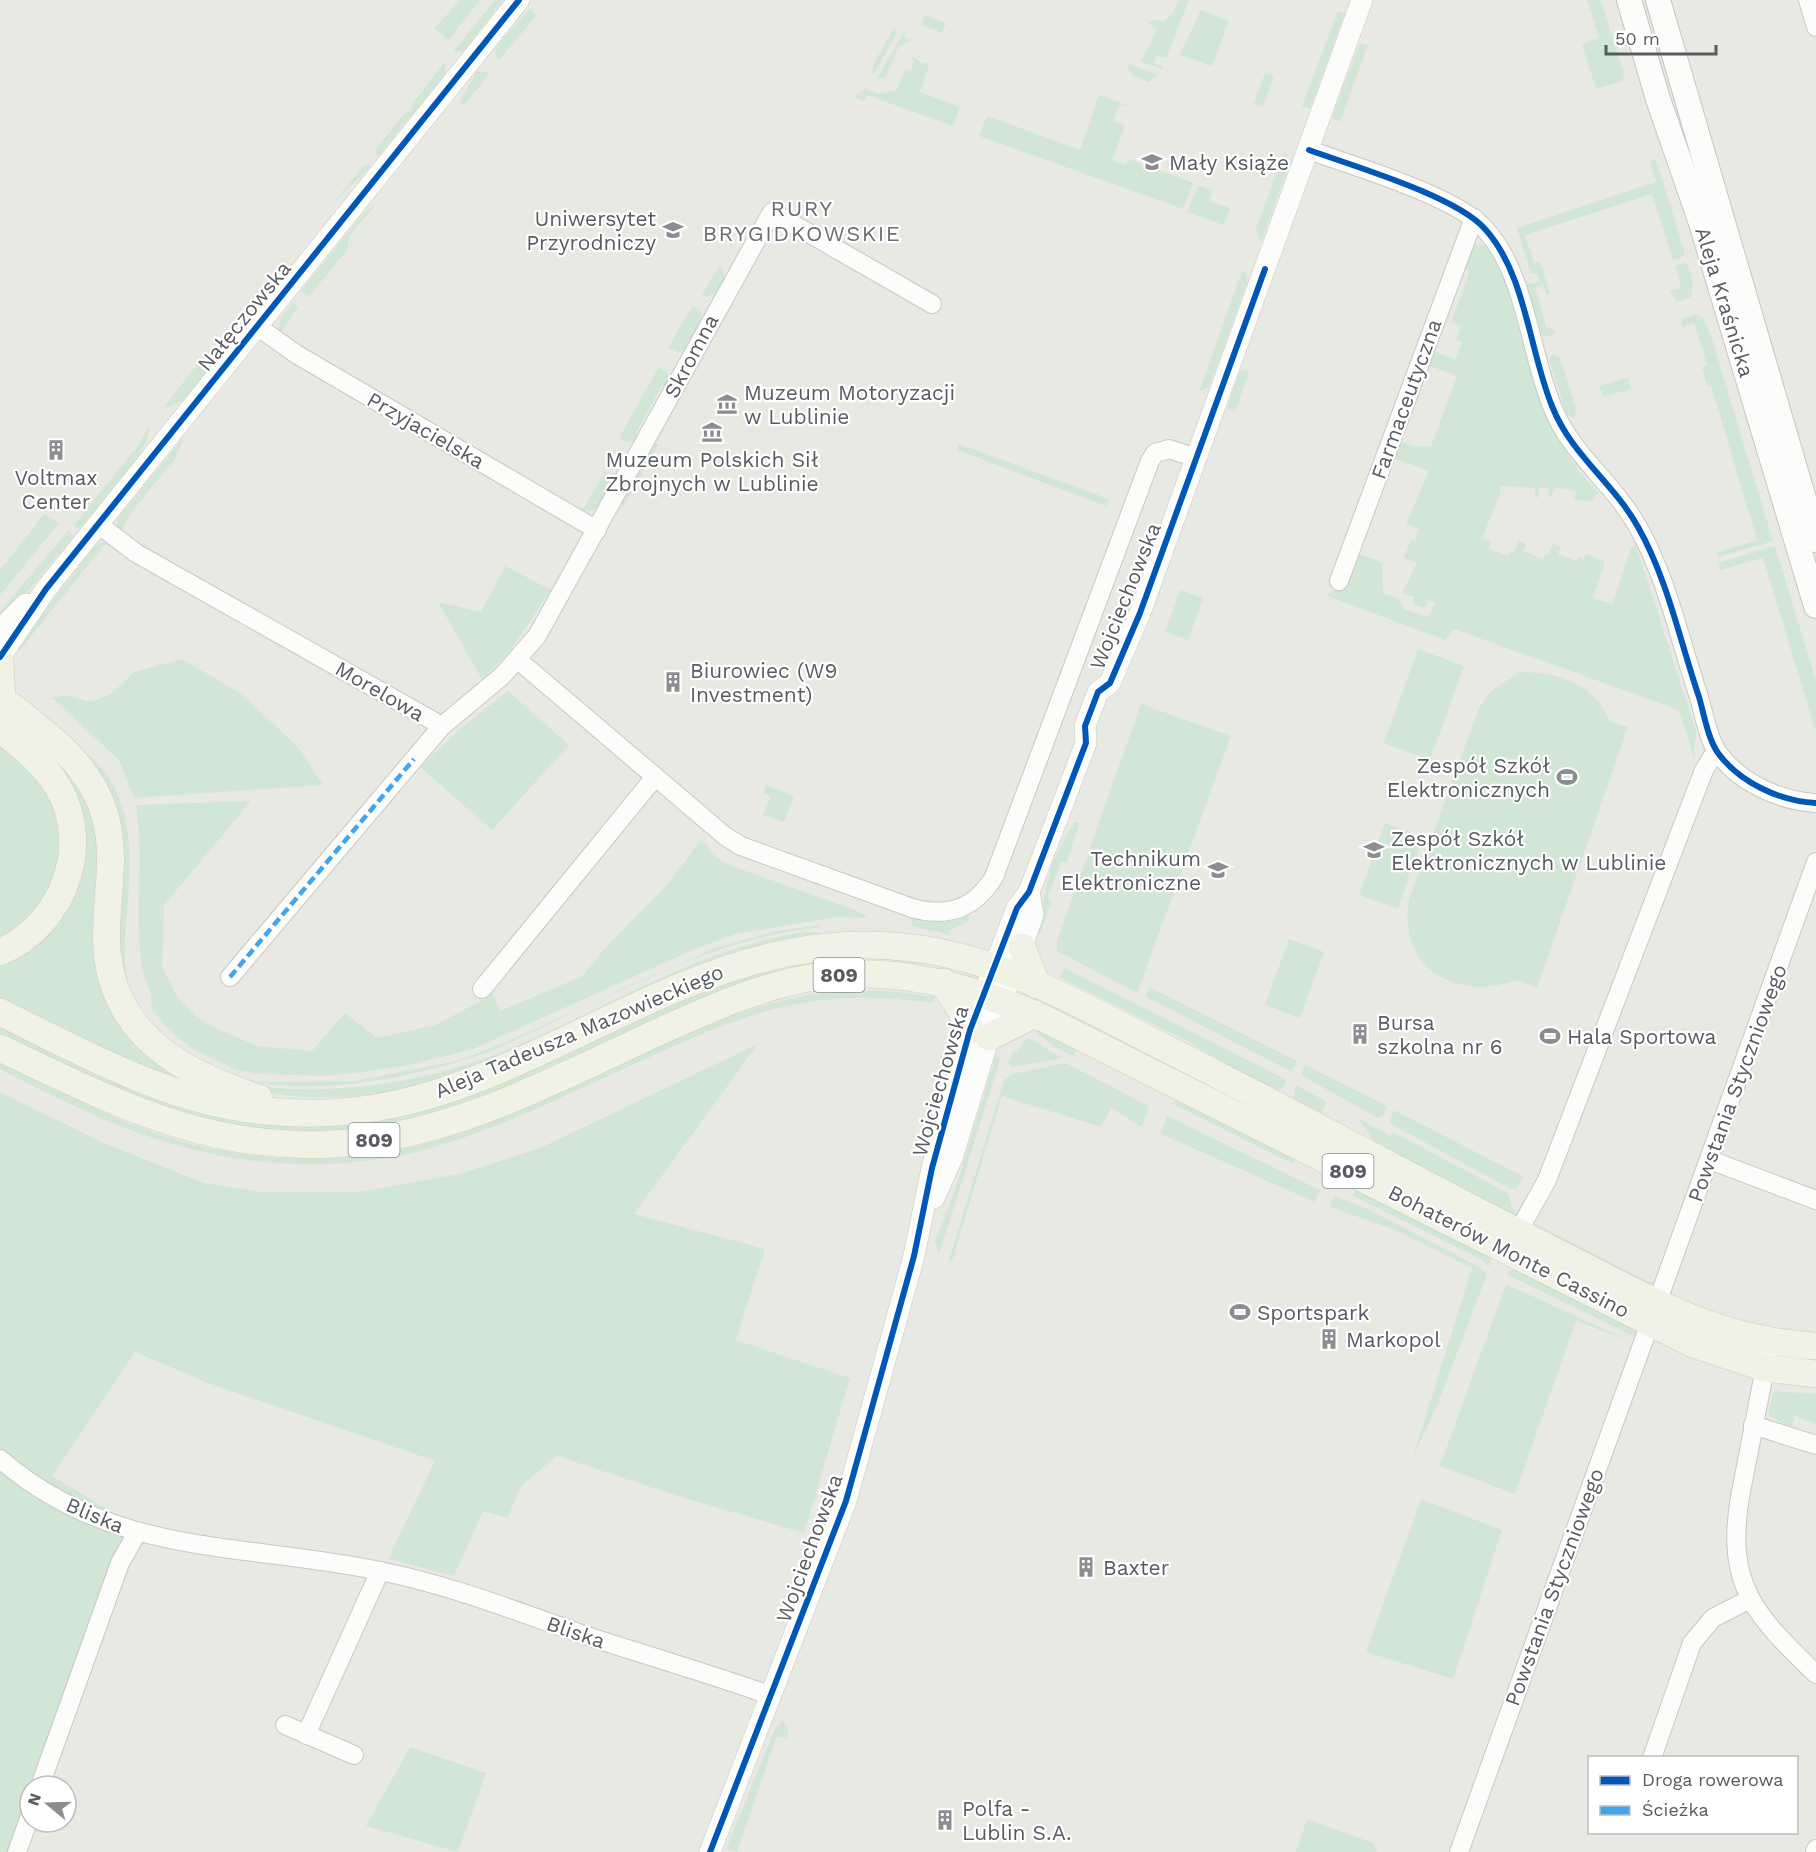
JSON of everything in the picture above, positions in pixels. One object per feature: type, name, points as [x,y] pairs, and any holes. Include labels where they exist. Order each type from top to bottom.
[{"type":"main road","name":"Aleja Kraśnicka","points":[[1629,0],[1658,99],[1701,223],[1816,606]]},
{"type":"main road","name":"Aleja Kraśnicka","points":[[1658,0],[1816,540]]},
{"type":"main road","points":[[0,663],[1,699],[69,754],[90,781],[104,808],[111,849],[108,946],[110,964],[118,996],[131,1019],[169,1056],[203,1077],[300,1113]]},
{"type":"main road","points":[[0,729],[42,766],[58,788],[68,811],[72,841],[69,872],[53,909],[29,936],[0,952]]},
{"type":"main road","name":"Aleja Tadeusza Mazowieckiego","points":[[0,1012],[162,1088],[225,1105],[300,1113],[367,1109],[437,1093],[496,1071],[702,976],[743,962],[787,951],[843,945],[895,946],[951,954],[1003,970]]},
{"type":"main road","points":[[1022,947],[1037,985]]},
{"type":"main road","name":"Bohaterów Monte Cassino","points":[[1003,970],[1282,1107],[1518,1232],[1654,1313],[1709,1350],[1765,1368],[1816,1374]]},
{"type":"main road","name":"Aleja Tadeusza Mazowieckiego","points":[[0,1048],[106,1099],[177,1126],[266,1143],[345,1144],[405,1135],[474,1114],[712,1008],[779,984],[815,977],[860,975],[943,982],[992,997]]},
{"type":"main road","points":[[943,982],[979,1034],[1035,1014]]},
{"type":"main road","name":"Bohaterów Monte Cassino","points":[[992,997],[1035,1014],[1654,1313],[1770,1342],[1816,1346]]},
{"type":"street","name":"Nałęczowska","points":[[0,657],[46,589],[519,0]]},
{"type":"street","name":"Wojciechowska","points":[[710,1852],[846,1501],[922,1223],[937,1150],[1003,970],[1017,908],[1029,892],[1086,744],[1097,732],[1111,698],[1110,682],[1140,613],[1362,0]]},
{"type":"street","points":[[1808,0],[1816,27]]},
{"type":"street","points":[[1309,150],[1432,196],[1474,218],[1495,240],[1512,273],[1550,403],[1560,427],[1571,445],[1638,525],[1654,560],[1716,751],[1747,781],[1790,798],[1816,803]]},
{"type":"street","name":"Skromna","points":[[442,726],[518,660],[537,636],[772,212],[932,304]]},
{"type":"street","name":"Farmaceutyczna","points":[[1339,581],[1474,218]]},
{"type":"street","name":"Przyjacielska","points":[[257,326],[296,354],[597,530]]},
{"type":"street","points":[[518,660],[725,836],[741,846],[923,911],[944,911],[969,904],[986,891],[1011,836],[1150,461],[1155,453],[1169,449],[1196,459]]},
{"type":"street","name":"Morelowa","points":[[98,524],[136,553],[442,726],[230,977]]},
{"type":"street","name":"Nałęczowska","points":[[0,630],[25,605],[46,589]]},
{"type":"street","points":[[1518,1232],[1547,1180],[1699,780],[1707,762],[1716,751]]},
{"type":"street","points":[[482,989],[655,777]]},
{"type":"street","name":"Powstania Styczniowego","points":[[1459,1852],[1816,862]]},
{"type":"street","name":"Wojciechowska","points":[[1003,970],[1022,947],[1033,915],[1029,892]]},
{"type":"street","points":[[1710,1160],[1816,1200]]},
{"type":"street","points":[[1770,1342],[1753,1425],[1735,1539],[1739,1572],[1750,1599],[1773,1633],[1816,1674]]},
{"type":"street","points":[[1753,1425],[1816,1445]]},
{"type":"street","name":"Bliska","points":[[0,1459],[37,1488],[87,1515],[137,1533],[195,1544],[380,1571],[445,1588],[772,1696]]},
{"type":"street","points":[[44,1774],[120,1563],[137,1533]]},
{"type":"street","points":[[306,1735],[380,1571]]},
{"type":"street","points":[[1653,1756],[1692,1643],[1713,1618],[1750,1599]]},
{"type":"street","points":[[285,1725],[354,1755]]},
{"type":"street","points":[[17,1852],[24,1834]]},
{"type":"green space","points":[[460,0],[480,0],[449,40],[434,29]]},
{"type":"green space","points":[[495,0],[503,0],[464,51],[453,52]]},
{"type":"green space","points":[[1179,0],[1189,0],[1166,58],[1157,56],[1154,63],[1163,66],[1162,69],[1141,62],[1157,29],[1148,23],[1154,20],[1164,21],[1173,13]]},
{"type":"green space","points":[[1587,0],[1601,0],[1624,74],[1622,81],[1596,89],[1582,44],[1599,38]]},
{"type":"green space","points":[[530,8],[536,16],[499,60],[496,56],[496,47]]},
{"type":"green space","points":[[1201,10],[1229,21],[1212,66],[1180,55]]},
{"type":"green space","points":[[1338,11],[1345,13],[1310,109],[1302,106]]},
{"type":"green space","points":[[924,15],[946,23],[942,33],[921,25]]},
{"type":"green space","points":[[907,27],[904,37],[913,40],[898,47],[886,77],[878,79],[877,78]]},
{"type":"green space","points":[[894,28],[897,33],[873,75],[873,65]]},
{"type":"green space","points":[[1360,43],[1368,45],[1340,122],[1332,118]]},
{"type":"green space","points":[[914,57],[922,64],[930,62],[920,92],[960,107],[953,126],[867,95],[863,101],[854,96],[865,89],[879,94],[897,90],[905,69],[911,71],[914,60],[911,58]]},
{"type":"green space","points":[[445,62],[445,75],[378,156],[375,150],[403,115],[412,110],[412,104]]},
{"type":"green space","points":[[1129,64],[1159,75],[1148,82],[1132,75],[1128,68]]},
{"type":"green space","points":[[477,71],[490,73],[465,104],[462,104],[460,102]]},
{"type":"green space","points":[[1265,73],[1274,76],[1263,107],[1254,104]]},
{"type":"green space","points":[[1099,95],[1132,107],[1119,105],[1113,121],[1125,125],[1112,160],[1126,165],[1129,159],[1193,183],[1183,209],[979,136],[987,116],[1080,150]]},
{"type":"green space","points":[[1285,150],[1290,163],[1261,242],[1256,229]]},
{"type":"green space","points":[[1656,160],[1685,253],[1682,257],[1673,260],[1652,194],[1525,235],[1534,263],[1540,262],[1550,294],[1546,295],[1543,284],[1535,287],[1547,329],[1553,328],[1556,334],[1548,337],[1542,335],[1526,284],[1540,282],[1537,273],[1531,274],[1517,228],[1656,182],[1650,161]]},
{"type":"green space","points":[[365,164],[371,166],[332,204]]},
{"type":"green space","points":[[1198,185],[1212,190],[1209,201],[1230,208],[1224,225],[1187,212]]},
{"type":"green space","points":[[375,206],[350,235],[347,250],[310,295],[306,296],[301,291],[367,209]]},
{"type":"green space","points":[[1479,244],[1487,246],[1499,264],[1535,385],[1560,442],[1577,468],[1598,492],[1592,501],[1574,500],[1576,491],[1555,487],[1550,499],[1549,488],[1539,488],[1538,498],[1535,497],[1535,488],[1501,486],[1500,495],[1482,538],[1491,542],[1489,549],[1508,556],[1510,552],[1514,553],[1518,541],[1526,544],[1523,551],[1543,559],[1545,554],[1548,555],[1553,544],[1561,547],[1558,554],[1577,561],[1579,557],[1584,559],[1586,554],[1605,561],[1593,598],[1612,604],[1631,548],[1636,546],[1696,731],[1694,758],[1679,710],[1454,629],[1445,640],[1327,596],[1342,582],[1353,552],[1382,562],[1383,593],[1400,599],[1404,609],[1428,617],[1436,603],[1429,600],[1425,608],[1412,604],[1414,597],[1402,593],[1417,563],[1404,558],[1411,539],[1415,540],[1419,529],[1406,524],[1429,471],[1394,458],[1400,441],[1413,446],[1431,446],[1457,376],[1427,365],[1432,351],[1456,359],[1462,342],[1456,340],[1461,326],[1451,322],[1470,271],[1460,268],[1472,246]]},
{"type":"green space","points":[[1684,263],[1688,265],[1693,286],[1691,297],[1677,302],[1670,291],[1681,288],[1675,266]]},
{"type":"green space","points":[[720,264],[724,276],[717,293],[706,297],[702,295]]},
{"type":"green space","points":[[1242,271],[1247,274],[1247,283],[1209,387],[1199,392]]},
{"type":"green space","points":[[264,282],[275,287],[260,304],[245,307]]},
{"type":"green space","points":[[293,302],[298,308],[283,328],[281,335],[280,321]]},
{"type":"green space","points":[[693,305],[701,312],[702,320],[687,350],[678,352],[668,348]]},
{"type":"green space","points":[[1696,314],[1703,318],[1711,336],[1773,541],[1718,557],[1717,552],[1757,540],[1711,385],[1707,386],[1702,367],[1707,365],[1694,323],[1682,327],[1682,319]]},
{"type":"green space","points":[[210,348],[218,355],[196,387],[181,401],[164,407]]},
{"type":"green space","points":[[1554,354],[1560,357],[1577,412],[1573,418],[1566,413],[1549,359]]},
{"type":"green space","points":[[659,367],[668,373],[670,382],[661,387],[636,433],[638,440],[627,442],[619,438]]},
{"type":"green space","points":[[1240,371],[1249,372],[1235,412],[1227,408]]},
{"type":"green space","points":[[1628,377],[1631,389],[1603,397],[1599,386]]},
{"type":"green space","points":[[150,424],[148,437],[133,464],[112,492],[81,527],[77,528],[74,525],[140,443]]},
{"type":"green space","points":[[183,438],[177,456],[134,509],[120,532],[117,527],[118,518]]},
{"type":"green space","points":[[653,444],[659,444],[623,507],[622,500]]},
{"type":"green space","points":[[959,444],[1109,499],[1106,506],[957,450]]},
{"type":"green space","points":[[605,471],[613,483],[605,499],[594,510],[582,511]]},
{"type":"green space","points":[[44,514],[59,523],[0,595],[0,570]]},
{"type":"green space","points":[[69,530],[73,537],[28,591],[0,619],[0,611]]},
{"type":"green space","points":[[103,542],[112,543],[109,547],[105,544],[20,650],[16,648],[95,546]]},
{"type":"green space","points":[[1775,546],[1816,681],[1816,732],[1763,558],[1720,570],[1718,563]]},
{"type":"green space","points":[[505,566],[551,590],[510,651],[482,679],[438,602],[481,612]]},
{"type":"green space","points":[[1138,568],[1140,570],[1134,599],[1118,624]]},
{"type":"green space","points":[[1180,590],[1203,598],[1188,640],[1165,632]]},
{"type":"green space","points":[[1418,649],[1464,666],[1430,760],[1384,743]]},
{"type":"green space","points":[[182,659],[240,693],[298,747],[323,785],[134,798],[119,760],[51,697],[67,696],[92,702],[111,694],[134,672]]},
{"type":"green space","points":[[1520,672],[1548,674],[1574,683],[1595,698],[1604,709],[1610,722],[1628,727],[1537,988],[1517,980],[1494,986],[1473,986],[1453,982],[1436,974],[1422,961],[1412,944],[1408,923],[1409,899],[1479,708],[1492,690]]},
{"type":"green space","points":[[508,691],[569,745],[492,830],[420,767],[460,729]]},
{"type":"green space","points":[[22,697],[33,710],[98,765],[109,778],[117,793],[128,832],[130,871],[125,945],[127,980],[139,1012],[164,1043],[208,1070],[236,1081],[277,1088],[341,1088],[401,1081],[440,1072],[514,1047],[721,953],[790,934],[821,933],[706,967],[664,984],[511,1056],[450,1078],[414,1087],[376,1094],[338,1097],[299,1096],[262,1091],[227,1081],[193,1065],[168,1048],[146,1027],[129,1002],[123,989],[117,962],[119,849],[108,799],[98,779],[83,760],[46,723],[22,704],[19,700]]},
{"type":"green space","points":[[1141,704],[1231,736],[1137,993],[1057,951],[1057,941]]},
{"type":"green space","points":[[0,740],[44,783],[64,838],[52,895],[0,943]]},
{"type":"green space","points":[[55,757],[97,813],[100,959],[186,1080],[173,1083],[0,1003],[0,961],[68,900]]},
{"type":"green space","points":[[766,785],[794,796],[784,822],[763,815],[771,796],[763,793]]},
{"type":"green space","points":[[251,801],[164,905],[162,966],[178,998],[196,1016],[211,1026],[257,1046],[312,1051],[345,1013],[377,1038],[435,1025],[483,1000],[491,990],[500,1011],[583,976],[606,947],[666,886],[701,840],[704,845],[707,843],[711,853],[729,865],[860,912],[868,918],[837,917],[736,934],[697,948],[473,1049],[404,1066],[326,1076],[259,1074],[237,1070],[195,1050],[165,1026],[151,1007],[152,1002],[143,972],[140,947],[139,846],[136,805]]},
{"type":"green space","points":[[1074,822],[1079,823],[1067,863],[1061,861],[1048,898],[1052,900],[1040,934],[1035,933],[1052,864]]},
{"type":"green space","points":[[1385,823],[1423,837],[1398,909],[1359,895]]},
{"type":"green space","points":[[971,911],[968,921],[949,931],[951,935],[912,926],[911,918],[929,920]]},
{"type":"green space","points":[[821,925],[821,927],[736,944],[671,968],[713,949],[772,932]]},
{"type":"green space","points":[[1289,939],[1324,952],[1300,1018],[1265,1005]]},
{"type":"green space","points":[[834,954],[944,961],[943,967],[892,960],[834,959],[782,969],[716,993],[474,1101],[388,1126],[310,1133],[258,1130],[163,1110],[0,1035],[0,1023],[66,1056],[332,1121],[689,991]]},
{"type":"green space","points":[[671,968],[586,1006],[653,975]]},
{"type":"green space","points":[[1064,968],[1287,1080],[1283,1088],[1272,1092],[1191,1043],[1060,977]]},
{"type":"green space","points":[[1149,987],[1297,1061],[1292,1072],[1146,997]]},
{"type":"green space","points":[[854,990],[899,992],[935,997],[932,1003],[887,998],[847,998],[776,1009],[707,1032],[495,1126],[448,1143],[375,1160],[300,1164],[263,1162],[189,1149],[114,1124],[0,1069],[0,1062],[113,1116],[186,1143],[258,1156],[331,1158],[368,1155],[438,1140],[484,1123],[675,1038],[733,1015],[792,998]]},
{"type":"green space","points":[[586,1006],[494,1050],[437,1068],[375,1081],[344,1084],[313,1086],[253,1082],[354,1081],[457,1061]]},
{"type":"green space","points":[[1038,1028],[1044,1029],[1077,1050],[1074,1056],[1056,1048],[1037,1033]]},
{"type":"green space","points":[[1027,1038],[1064,1058],[1012,1067],[1008,1064],[1012,1052],[1016,1052]]},
{"type":"green space","points":[[758,1044],[634,1214],[765,1249],[736,1340],[850,1378],[804,1533],[671,1494],[557,1456],[520,1487],[508,1518],[483,1511],[454,1576],[388,1559],[435,1461],[208,1383],[135,1352],[52,1476],[132,1524],[110,1564],[42,1774],[18,1774],[18,1834],[23,1834],[17,1852],[0,1852],[0,1092],[104,1143],[204,1183],[260,1192],[358,1192],[459,1174],[540,1148]]},
{"type":"green space","points":[[996,1055],[1000,1060],[939,1255],[935,1242],[955,1190]]},
{"type":"green space","points":[[1066,1063],[1149,1106],[1142,1127],[1111,1108],[1101,1127],[1002,1096],[952,1261],[949,1260],[1004,1080],[1012,1074]]},
{"type":"green space","points":[[1305,1065],[1387,1106],[1383,1116],[1378,1118],[1301,1075]]},
{"type":"green space","points":[[1296,1085],[1327,1102],[1320,1115],[1293,1100]]},
{"type":"green space","points":[[1179,1099],[1298,1155],[1293,1164],[1171,1103]]},
{"type":"green space","points":[[1394,1110],[1524,1177],[1516,1189],[1511,1189],[1391,1124],[1390,1120]]},
{"type":"green space","points":[[1167,1116],[1320,1190],[1315,1202],[1161,1134]]},
{"type":"green space","points":[[1358,1118],[1390,1136],[1393,1132],[1508,1193],[1512,1209],[1518,1214],[1511,1217],[1378,1147]]},
{"type":"green space","points":[[1357,1188],[1491,1256],[1489,1267],[1483,1260],[1353,1196]]},
{"type":"green space","points":[[1334,1196],[1366,1208],[1479,1267],[1487,1274],[1437,1406],[1413,1457],[1472,1268],[1393,1229],[1330,1207]]},
{"type":"green space","points":[[1532,1222],[1649,1282],[1655,1281],[1648,1286],[1537,1232]]},
{"type":"green space","points":[[1514,1267],[1637,1329],[1635,1337],[1506,1274]]},
{"type":"green space","points":[[1506,1284],[1630,1341],[1576,1321],[1515,1494],[1440,1466]]},
{"type":"green space","points":[[1774,1391],[1816,1394],[1816,1424],[1795,1416],[1791,1428],[1768,1415]]},
{"type":"green space","points":[[1421,1499],[1502,1530],[1453,1679],[1366,1652]]},
{"type":"green space","points":[[783,1721],[789,1730],[786,1738],[777,1736],[737,1852],[726,1849],[776,1727]]},
{"type":"green space","points":[[410,1747],[486,1773],[458,1852],[366,1826]]},
{"type":"green space","points":[[1307,1819],[1373,1843],[1377,1852],[1296,1852]]},
{"type":"marked path","points":[[230,977],[414,759]]},
{"type":"cycle path","points":[[0,657],[46,589],[519,0]]},
{"type":"cycle path","points":[[1309,150],[1403,183],[1451,205],[1485,229],[1499,247],[1518,290],[1544,384],[1560,423],[1581,454],[1628,511],[1657,567],[1709,734],[1718,753],[1738,773],[1762,788],[1789,799],[1816,803]]},
{"type":"cycle path","points":[[710,1852],[846,1501],[914,1256],[932,1168],[970,1030],[1017,908],[1029,892],[1086,743],[1085,726],[1098,692],[1110,683],[1140,613],[1265,269]]},
{"type":"place","name":"Mały Książe","points":[[1152,162]]},
{"type":"place","name":"Uniwersytet Przyrodniczy","points":[[673,230]]},
{"type":"place","name":"Muzeum Motoryzacji w Lublinie","points":[[727,404]]},
{"type":"place","name":"Muzeum Polskich Sił Zbrojnych w Lublinie","points":[[712,432]]},
{"type":"place","name":"Voltmax Center","points":[[56,450]]},
{"type":"place","name":"Biurowiec (W9 Investment)","points":[[673,682]]},
{"type":"place","name":"Zespół Szkół Elektronicznych","points":[[1567,777]]},
{"type":"place","name":"Zespół Szkół Elektronicznych w Lublinie","points":[[1374,850]]},
{"type":"place","name":"Technikum Elektroniczne","points":[[1218,870]]},
{"type":"place","name":"Bursa szkolna nr 6","points":[[1360,1034]]},
{"type":"place","name":"Hala Sportowa","points":[[1550,1036]]},
{"type":"place","name":"Sportspark","points":[[1240,1312]]},
{"type":"place","name":"Markopol","points":[[1329,1339]]},
{"type":"place","name":"Baxter","points":[[1086,1567]]},
{"type":"place","name":"Polfa - Lublin S.A.","points":[[945,1820]]},
{"type":"district","name":"RURY BRYGIDKOWSKIE","points":[[802,220]]}]
